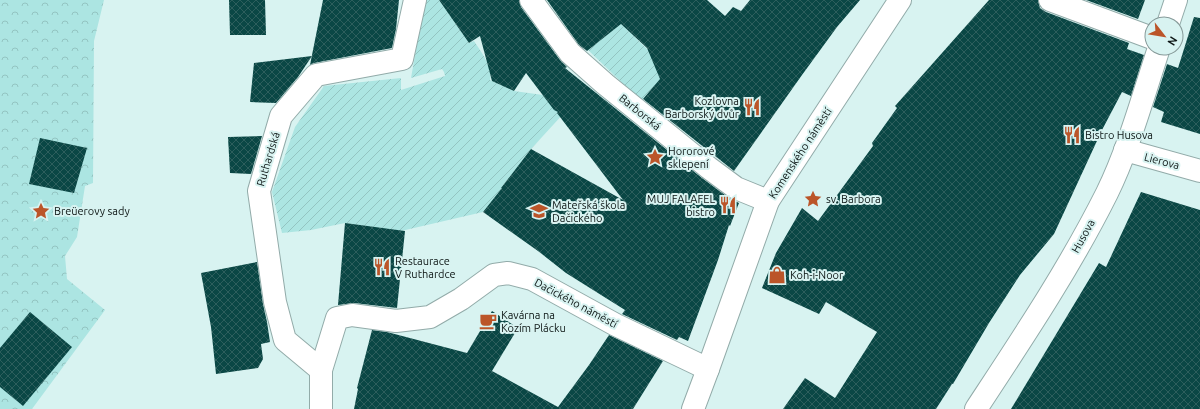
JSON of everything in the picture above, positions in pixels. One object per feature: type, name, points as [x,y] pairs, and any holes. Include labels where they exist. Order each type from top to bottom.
[{"type":"street","name":"Ruthardská","points":[[321,370],[285,340],[275,302],[259,191],[281,116],[316,75],[402,59],[415,0]]},
{"type":"street","name":"Barborská","points":[[531,0],[570,53],[605,84],[736,188],[768,201]]},
{"type":"street","name":"Komenského náměstí","points":[[693,409],[768,201],[900,0]]},
{"type":"street","points":[[1050,0],[1144,35]]},
{"type":"street","points":[[1171,16],[1176,0]]},
{"type":"street","name":"Husova","points":[[976,409],[1040,312],[1078,247],[1107,193],[1125,150],[1156,56]]},
{"type":"street","name":"Lierova","points":[[1125,150],[1200,171]]},
{"type":"street","name":"Dačického náměstí","points":[[321,370],[336,318],[352,314],[396,321],[430,317],[461,299],[494,275],[508,273],[532,279],[616,325],[708,369]]},
{"type":"street","points":[[321,370],[321,409]]},
{"type":"green space","name":"Breüerovy sady","points":[[0,0],[104,0],[94,41],[93,183],[85,186],[77,237],[65,256],[67,279],[105,310],[32,409],[0,409]]},
{"type":"green space","points":[[425,0],[439,0],[469,43],[474,41],[488,64],[490,70],[490,80],[514,91],[543,95],[565,112],[531,149],[483,212],[401,231],[345,223],[311,230],[282,233],[272,192],[295,127],[324,86],[401,78],[401,90],[445,76],[442,69],[411,78]]},
{"type":"green space","points":[[621,24],[646,48],[671,67],[641,101],[588,50]]},
{"type":"building","points":[[229,0],[265,0],[266,35],[230,35]]},
{"type":"building","points":[[323,0],[399,0],[396,29],[392,48],[310,65]]},
{"type":"building","points":[[439,0],[519,0],[521,7],[560,60],[567,67],[565,68],[702,178],[729,198],[739,203],[730,226],[729,225],[718,260],[688,341],[679,337],[677,340],[622,314],[625,310],[566,273],[483,212],[531,149],[623,200],[557,113],[558,112],[554,110],[526,73],[514,91],[492,81],[480,36],[469,43]]},
{"type":"building","points":[[547,0],[707,0],[725,16],[733,7],[741,11],[750,0],[860,0],[837,27],[734,171],[643,99],[660,79],[647,48],[621,24],[587,51],[579,45]]},
{"type":"building","points":[[989,0],[1038,0],[1040,8],[1046,12],[1129,43],[1127,49],[1144,55],[1131,96],[1122,92],[1102,130],[1054,234],[1020,275],[936,409],[783,409],[805,378],[835,398],[877,332],[826,302],[819,314],[762,288],[776,253],[802,208],[818,221],[873,146],[872,143],[897,108],[895,106]]},
{"type":"building","points":[[1086,0],[1145,0],[1138,19]]},
{"type":"building","points":[[1194,17],[1200,18],[1200,134],[1161,122],[1164,112],[1153,107],[1167,64],[1178,68],[1182,56],[1184,56],[1184,49]]},
{"type":"building","points":[[312,56],[298,77],[276,103],[250,102],[254,63]]},
{"type":"building","points":[[262,136],[251,174],[230,173],[228,137]]},
{"type":"building","points":[[40,138],[87,148],[74,193],[29,184]]},
{"type":"building","points":[[1141,192],[1200,210],[1200,409],[1011,409],[1099,263],[1106,267]]},
{"type":"building","points":[[345,223],[405,231],[397,308],[354,303],[338,305]]},
{"type":"building","points":[[257,262],[270,342],[261,344],[263,359],[258,368],[216,374],[211,327],[201,273]]},
{"type":"building","points":[[492,311],[518,328],[492,371],[558,407],[609,335],[663,361],[633,409],[354,409],[357,388],[372,330],[387,332],[467,353]]},
{"type":"building","points":[[30,312],[72,347],[23,406],[0,387],[0,348]]},
{"type":"place","name":"Kozlovna Barborský dvůr","points":[[752,107]]},
{"type":"place","name":"Bistro Husova","points":[[1072,135]]},
{"type":"place","name":"Hororové sklepení","points":[[655,157]]},
{"type":"place","name":"sv. Barbora","points":[[813,199]]},
{"type":"place","name":"MUJ FALAFEL bistro","points":[[728,205]]},
{"type":"place","name":"Breüerovy sady","points":[[41,211]]},
{"type":"place","name":"Mateřská škola Dačického","points":[[539,211]]},
{"type":"place","name":"Restaurace V Ruthardce","points":[[382,267]]},
{"type":"place","name":"Koh-i-Noor","points":[[777,275]]},
{"type":"place","name":"Kavárna na Kozím Plácku","points":[[488,321]]}]
